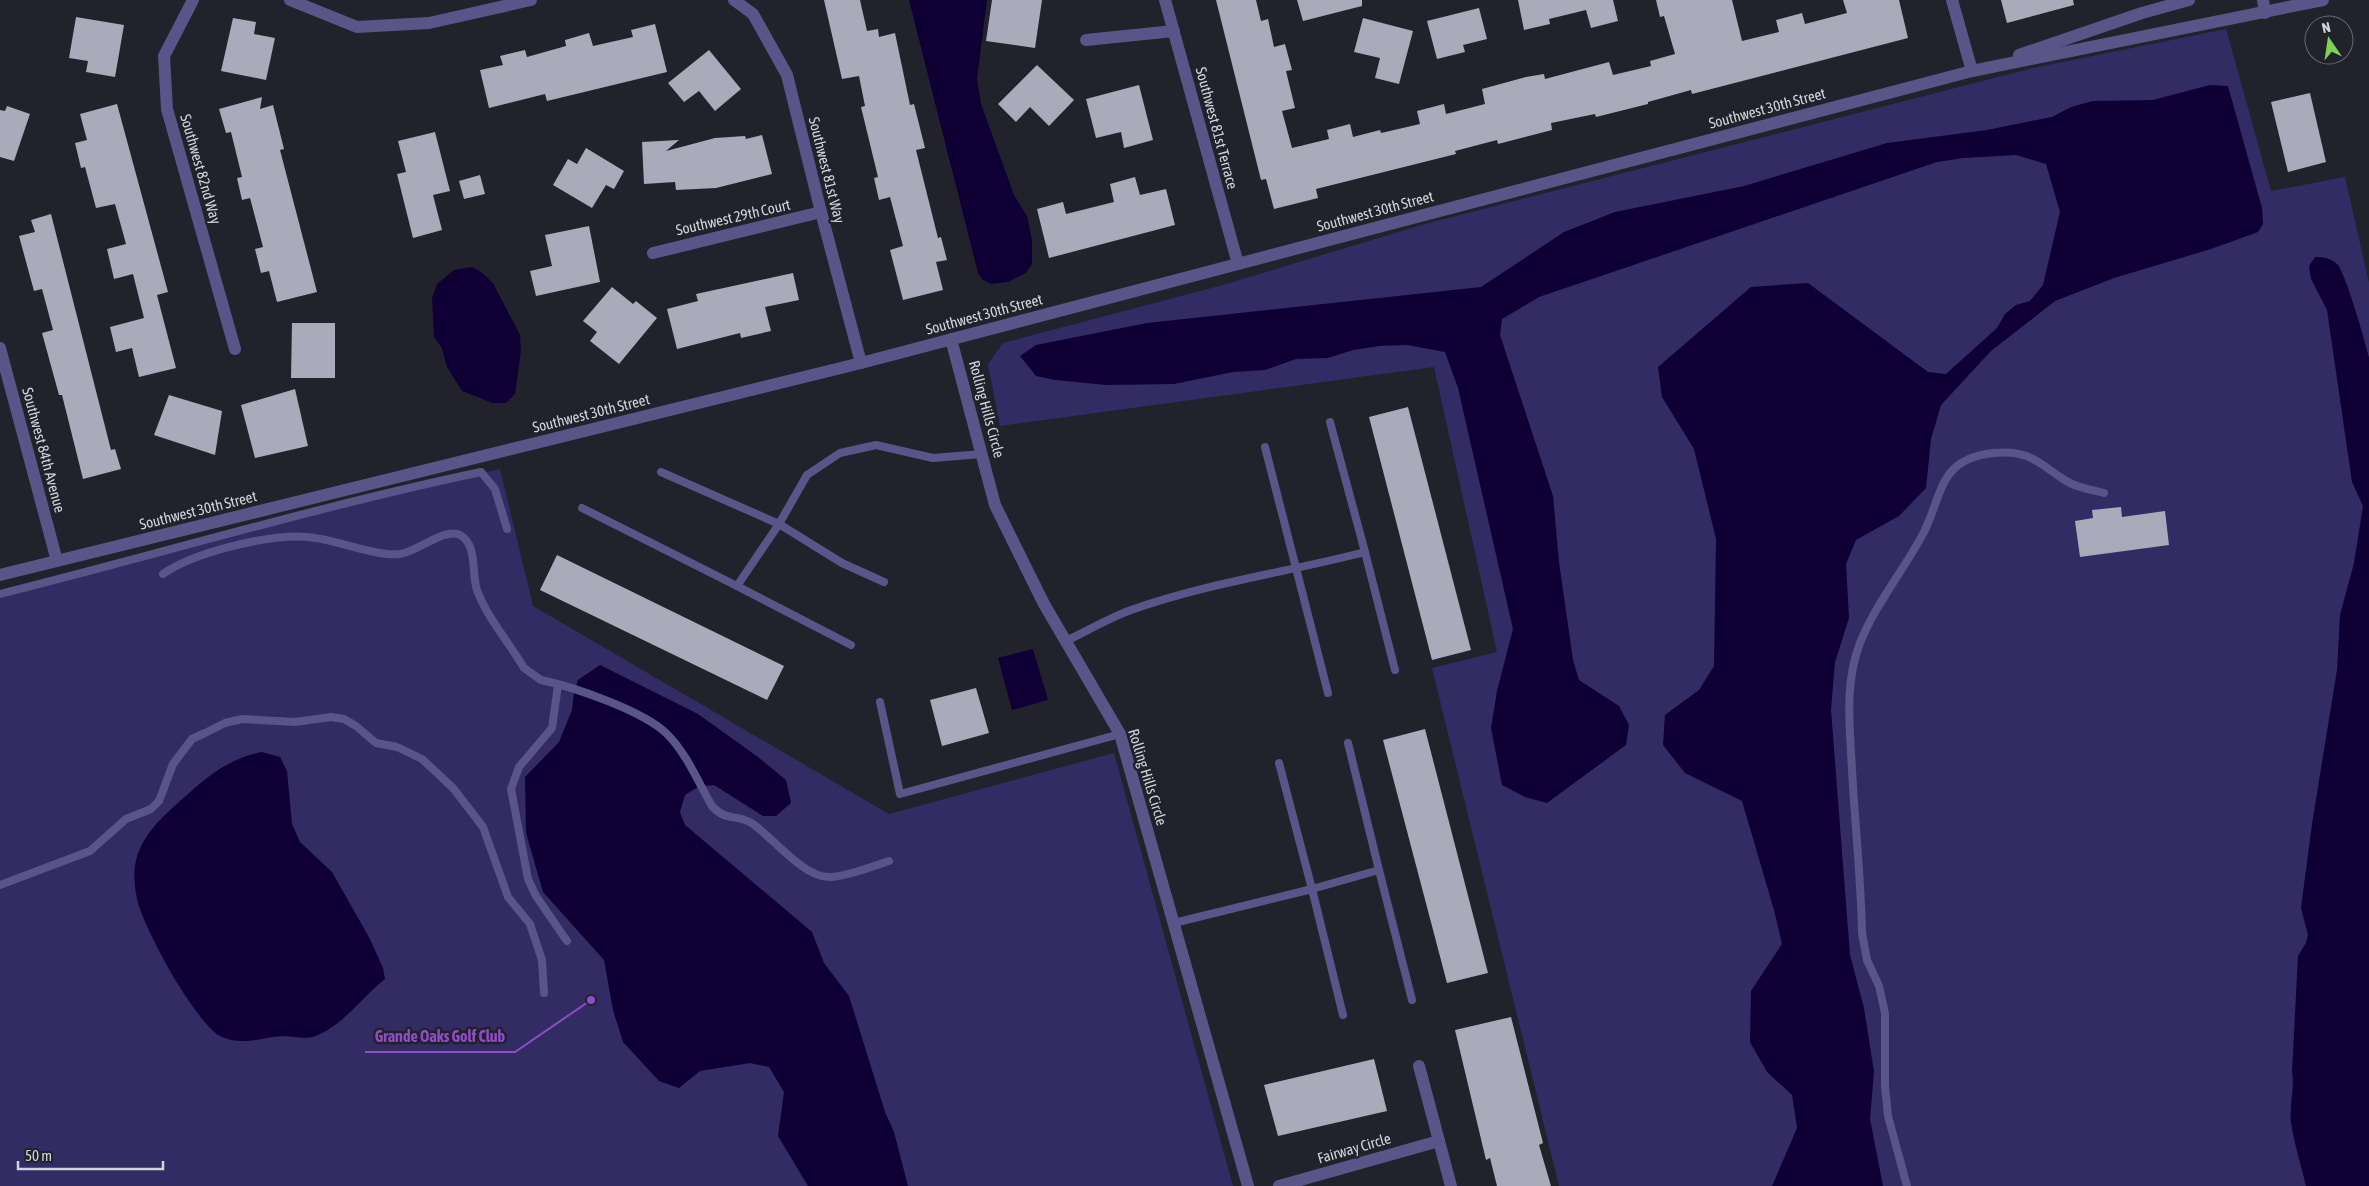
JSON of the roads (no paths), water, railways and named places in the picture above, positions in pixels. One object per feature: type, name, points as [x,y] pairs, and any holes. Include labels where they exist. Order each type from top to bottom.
[{"type":"street","name":"Southwest 82nd Way","points":[[193,0],[164,56],[167,109],[236,348]]},
{"type":"street","points":[[290,0],[357,28],[429,23],[531,0]]},
{"type":"street","name":"Southwest 81st Way","points":[[734,0],[754,14],[787,75],[861,363]]},
{"type":"street","name":"Southwest 81st Terrace","points":[[1165,0],[1238,264]]},
{"type":"street","points":[[1952,0],[1972,71]]},
{"type":"street","name":"Southwest 30th Street","points":[[1972,71],[2142,13],[2189,0]]},
{"type":"street","name":"Southwest 30th Street","points":[[0,575],[861,363],[1972,71],[2264,6],[2323,0]]},
{"type":"street","points":[[1086,40],[1174,31]]},
{"type":"street","name":"Southwest 29th Court","points":[[653,252],[821,212]]},
{"type":"street","name":"Rolling Hills Circle","points":[[951,339],[996,505],[1044,604],[1120,734],[1248,1186]]},
{"type":"street","name":"Southwest 84th Avenue","points":[[0,348],[57,561]]},
{"type":"street","points":[[1419,1066],[1451,1186]]},
{"type":"street","name":"Fairway Circle","points":[[1278,1186],[1439,1141]]},
{"type":"lane","points":[[1330,422],[1395,670]]},
{"type":"lane","points":[[737,586],[779,524],[807,475],[840,453],[876,445],[932,458],[982,454]]},
{"type":"lane","points":[[1265,447],[1298,569],[1328,693]]},
{"type":"lane","points":[[1907,1186],[1888,1109],[1885,1086],[1885,1012],[1879,986],[1867,960],[1862,933],[1849,717],[1850,675],[1860,643],[1887,591],[1914,549],[1928,522],[1938,494],[1952,470],[1970,458],[1978,456],[1994,453],[2022,454],[2044,464],[2069,483],[2104,493]]},
{"type":"lane","points":[[0,594],[332,508],[388,491],[481,472],[495,489],[507,529]]},
{"type":"lane","points":[[661,472],[779,524],[842,563],[884,582]]},
{"type":"lane","points":[[582,508],[850,645]]},
{"type":"lane","points":[[163,574],[186,560],[238,546],[278,539],[309,537],[372,551],[400,554],[414,550],[441,536],[450,533],[458,534],[468,543],[472,551],[474,579],[483,602],[524,668],[541,680],[625,709],[666,733],[679,748],[705,794],[720,814],[750,822],[810,873],[818,876],[839,876],[889,862]]},
{"type":"lane","points":[[1066,641],[1130,610],[1216,586],[1298,569],[1365,552]]},
{"type":"lane","points":[[558,685],[552,728],[519,767],[511,789],[528,879],[536,896],[567,941]]},
{"type":"lane","points":[[880,702],[900,794],[1120,734]]},
{"type":"lane","points":[[0,886],[90,850],[126,820],[151,809],[163,794],[173,764],[192,739],[225,723],[242,719],[295,722],[331,717],[344,719],[356,726],[376,743],[397,747],[422,759],[453,788],[483,826],[508,897],[530,924],[542,960],[544,993]]},
{"type":"lane","points":[[1348,743],[1412,1000]]},
{"type":"lane","points":[[1279,763],[1343,1015]]},
{"type":"lane","points":[[1174,923],[1312,889],[1379,870]]},
{"type":"place","name":"Grande Oaks Golf Club","points":[[591,1000]]}]
